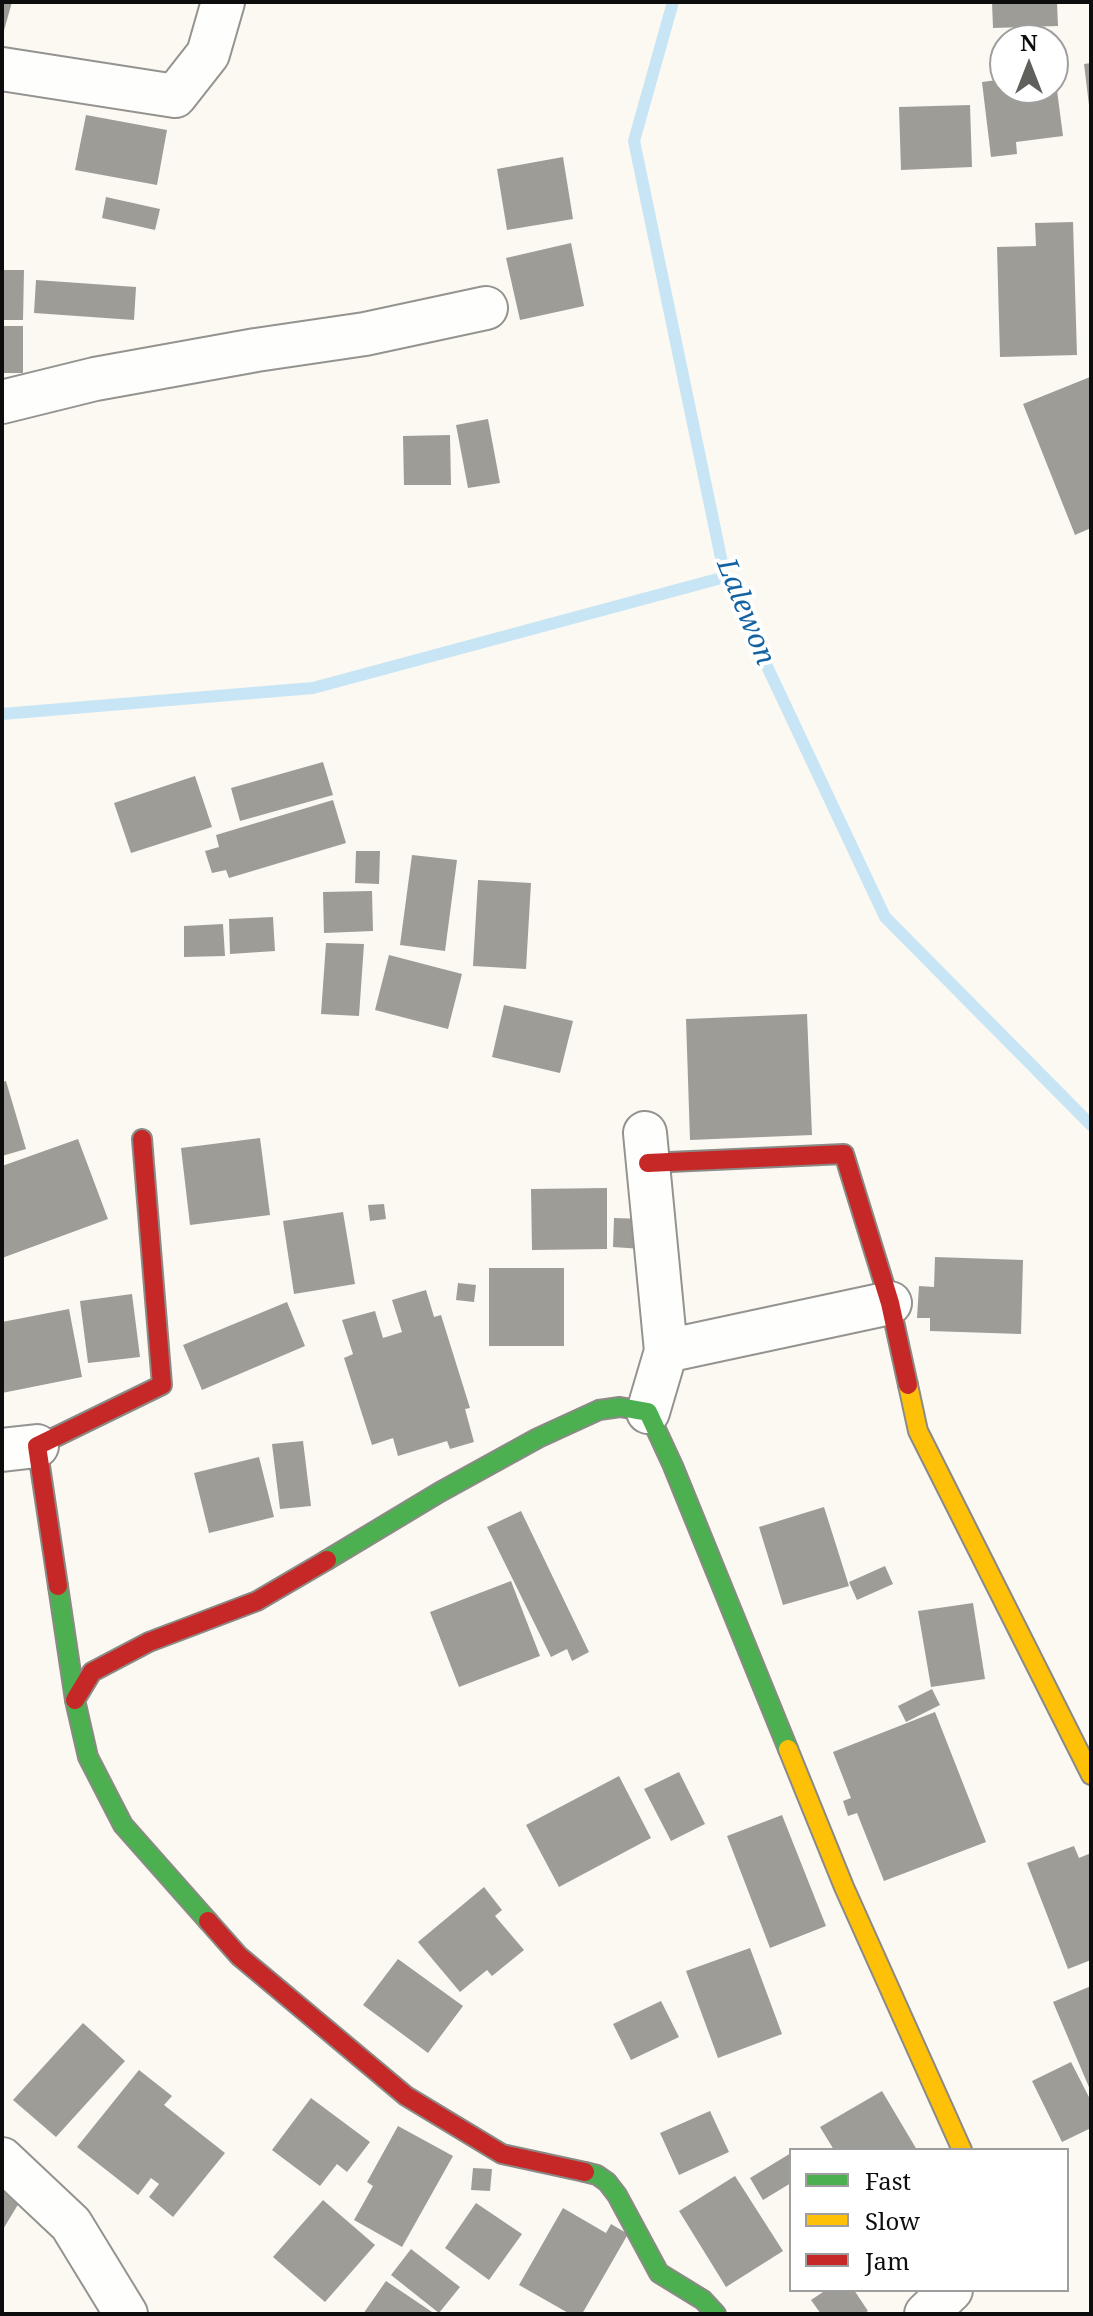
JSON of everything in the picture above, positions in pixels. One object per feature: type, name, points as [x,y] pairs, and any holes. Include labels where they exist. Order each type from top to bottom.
[{"type":"street","points":[[2,69],[175,96],[208,54],[223,2]]},
{"type":"street","points":[[2,402],[95,379],[365,334],[486,308]]},
{"type":"street","points":[[142,1139],[162,1385],[19,1448],[88,1757],[123,1825],[239,1956],[406,2096],[502,2154],[584,2171],[607,2182],[659,2273],[703,2300],[716,2314]]},
{"type":"street","points":[[961,2148],[844,1887],[648,1412],[666,1351],[646,1148],[844,1154],[890,1303],[918,1431],[1091,1775]]},
{"type":"street","points":[[666,1351],[890,1303]]},
{"type":"street","points":[[75,1700],[92,1672],[149,1642],[257,1601],[440,1492],[538,1438],[599,1410],[620,1407],[648,1412]]},
{"type":"street","points":[[2,2159],[71,2224],[126,2314]]},
{"type":"street","points":[[926,2314],[949,2292]]},
{"type":"building","points":[[2,2],[12,2],[3,34],[2,34]]},
{"type":"building","points":[[992,2],[1057,2],[1058,24],[993,24]]},
{"type":"building","points":[[1091,63],[1091,105],[1089,105],[1084,64]]},
{"type":"building","points":[[989,81],[989,104],[1059,104],[1063,136],[1016,142],[1017,154],[991,157],[982,82]]},
{"type":"building","points":[[970,105],[972,167],[901,170],[899,107]]},
{"type":"building","points":[[86,115],[167,130],[157,185],[75,170]]},
{"type":"building","points":[[563,157],[573,219],[507,230],[497,169]]},
{"type":"building","points":[[106,197],[160,209],[155,230],[102,218]]},
{"type":"building","points":[[1073,222],[1077,355],[1000,357],[997,247],[1036,246],[1035,223]]},
{"type":"building","points":[[571,243],[584,306],[520,320],[506,258]]},
{"type":"building","points":[[2,270],[24,270],[23,320],[2,320]]},
{"type":"building","points":[[36,280],[136,287],[134,320],[34,313]]},
{"type":"building","points":[[2,326],[23,326],[23,373],[2,373]]},
{"type":"building","points":[[1090,377],[1091,528],[1075,535],[1023,404]]},
{"type":"building","points":[[488,419],[500,483],[468,488],[456,425]]},
{"type":"building","points":[[450,435],[451,485],[404,485],[403,436]]},
{"type":"building","points":[[323,762],[333,795],[240,821],[231,788]]},
{"type":"building","points":[[195,776],[212,827],[131,853],[114,803]]},
{"type":"building","points":[[333,800],[346,843],[229,878],[226,870],[212,873],[205,851],[219,847],[216,835]]},
{"type":"building","points":[[356,851],[380,851],[379,884],[355,883]]},
{"type":"building","points":[[412,855],[457,860],[445,951],[400,945]]},
{"type":"building","points":[[478,880],[531,883],[526,969],[473,966]]},
{"type":"building","points":[[372,891],[373,931],[324,933],[323,892]]},
{"type":"building","points":[[273,917],[275,951],[230,954],[229,919]]},
{"type":"building","points":[[223,924],[225,956],[184,957],[184,926]]},
{"type":"building","points":[[326,943],[364,944],[359,1016],[321,1014]]},
{"type":"building","points":[[389,955],[462,974],[448,1029],[375,1010]]},
{"type":"building","points":[[504,1005],[573,1021],[560,1073],[492,1057]]},
{"type":"building","points":[[807,1014],[812,1135],[690,1140],[686,1019]]},
{"type":"building","points":[[6,1081],[26,1149],[2,1156],[2,1082]]},
{"type":"building","points":[[260,1138],[270,1215],[190,1225],[181,1148]]},
{"type":"building","points":[[78,1139],[108,1219],[2,1258],[2,1166]]},
{"type":"building","points":[[607,1188],[607,1249],[532,1250],[531,1189]]},
{"type":"building","points":[[384,1204],[386,1219],[370,1221],[368,1205]]},
{"type":"building","points":[[343,1212],[355,1284],[294,1294],[283,1221]]},
{"type":"building","points":[[614,1218],[644,1219],[642,1249],[613,1247]]},
{"type":"building","points":[[935,1257],[1023,1260],[1021,1334],[930,1331],[930,1318],[917,1318],[919,1286],[934,1287]]},
{"type":"building","points":[[489,1268],[564,1268],[564,1346],[489,1346]]},
{"type":"building","points":[[458,1283],[476,1285],[474,1302],[456,1300]]},
{"type":"building","points":[[426,1290],[434,1317],[441,1315],[470,1408],[465,1409],[474,1442],[450,1449],[447,1441],[398,1456],[393,1438],[372,1445],[344,1358],[353,1354],[342,1320],[375,1311],[383,1338],[402,1332],[392,1300]]},
{"type":"building","points":[[132,1294],[140,1357],[88,1363],[80,1301]]},
{"type":"building","points":[[287,1302],[305,1346],[202,1390],[183,1345]]},
{"type":"building","points":[[69,1309],[82,1377],[2,1393],[2,1322]]},
{"type":"building","points":[[303,1441],[311,1506],[280,1509],[272,1444]]},
{"type":"building","points":[[259,1457],[274,1517],[209,1533],[194,1473]]},
{"type":"building","points":[[824,1507],[849,1586],[783,1605],[759,1527]]},
{"type":"building","points":[[521,1511],[589,1652],[572,1661],[567,1649],[551,1657],[487,1527]]},
{"type":"building","points":[[885,1566],[893,1584],[857,1600],[849,1582]]},
{"type":"building","points":[[511,1581],[540,1656],[459,1687],[430,1612]]},
{"type":"building","points":[[973,1603],[985,1679],[931,1687],[918,1611]]},
{"type":"building","points":[[932,1689],[940,1705],[906,1722],[898,1706]]},
{"type":"building","points":[[935,1712],[986,1842],[884,1881],[857,1813],[848,1816],[843,1801],[851,1798],[833,1752]]},
{"type":"building","points":[[679,1772],[705,1824],[671,1841],[644,1789]]},
{"type":"building","points":[[619,1776],[651,1838],[559,1887],[526,1825]]},
{"type":"building","points":[[782,1815],[826,1926],[770,1948],[727,1836]]},
{"type":"building","points":[[1074,1846],[1079,1858],[1091,1853],[1091,1960],[1068,1969],[1027,1863]]},
{"type":"building","points":[[484,1887],[502,1910],[495,1916],[524,1950],[492,1976],[487,1970],[460,1992],[418,1942]]},
{"type":"building","points":[[750,1948],[782,2034],[718,2058],[686,1971]]},
{"type":"building","points":[[398,1959],[463,2006],[428,2053],[363,2005]]},
{"type":"building","points":[[1091,1986],[1091,2092],[1053,2002]]},
{"type":"building","points":[[661,2001],[679,2037],[631,2060],[613,2024]]},
{"type":"building","points":[[83,2023],[125,2061],[56,2137],[13,2100]]},
{"type":"building","points":[[1071,2062],[1091,2101],[1091,2128],[1062,2142],[1032,2081]]},
{"type":"building","points":[[139,2070],[172,2096],[164,2105],[225,2153],[173,2217],[149,2197],[159,2184],[151,2178],[138,2195],[77,2147]]},
{"type":"building","points":[[882,2091],[916,2148],[833,2148],[820,2127]]},
{"type":"building","points":[[311,2098],[370,2142],[347,2172],[337,2164],[320,2186],[272,2150]]},
{"type":"building","points":[[710,2111],[729,2152],[679,2175],[660,2133]]},
{"type":"building","points":[[398,2126],[453,2156],[402,2247],[354,2220],[373,2186],[367,2182]]},
{"type":"building","points":[[789,2154],[789,2184],[763,2200],[750,2178]]},
{"type":"building","points":[[473,2168],[492,2169],[490,2191],[471,2190]]},
{"type":"building","points":[[735,2176],[783,2251],[726,2287],[679,2211]]},
{"type":"building","points":[[2,2179],[25,2193],[2,2231]]},
{"type":"building","points":[[323,2200],[375,2245],[325,2302],[273,2257]]},
{"type":"building","points":[[476,2203],[522,2234],[489,2280],[445,2248]]},
{"type":"building","points":[[563,2208],[606,2233],[611,2224],[628,2234],[582,2314],[570,2314],[519,2285]]},
{"type":"building","points":[[411,2249],[460,2287],[439,2313],[391,2275]]},
{"type":"building","points":[[386,2281],[435,2314],[363,2314]]},
{"type":"building","points":[[823,2292],[855,2292],[868,2311],[863,2314],[821,2314],[811,2300]]},
{"type":"waterway","name":"Lalewon","points":[[673,2],[634,141],[725,577],[885,917],[1091,1125]]},
{"type":"waterway","points":[[2,714],[313,688],[725,577]]},
{"type":"traffic: fast","points":[[327,1560],[538,1438],[599,1410],[620,1407],[648,1412],[788,1749]]},
{"type":"traffic: fast","points":[[58,1586],[75,1700],[88,1757],[123,1825],[208,1921]]},
{"type":"traffic: fast","points":[[585,2172],[607,2182],[617,2195],[659,2273],[703,2300],[716,2314]]},
{"type":"traffic: slow","points":[[908,1385],[918,1431],[1091,1775]]},
{"type":"traffic: slow","points":[[788,1749],[844,1887],[961,2148]]},
{"type":"traffic: jam","points":[[58,1586],[37,1446],[162,1385],[142,1139]]},
{"type":"traffic: jam","points":[[648,1163],[844,1154],[890,1303],[908,1385]]},
{"type":"traffic: jam","points":[[75,1700],[92,1672],[149,1642],[257,1601],[327,1560]]},
{"type":"traffic: jam","points":[[208,1921],[239,1956],[406,2096],[502,2154],[585,2172]]}]
